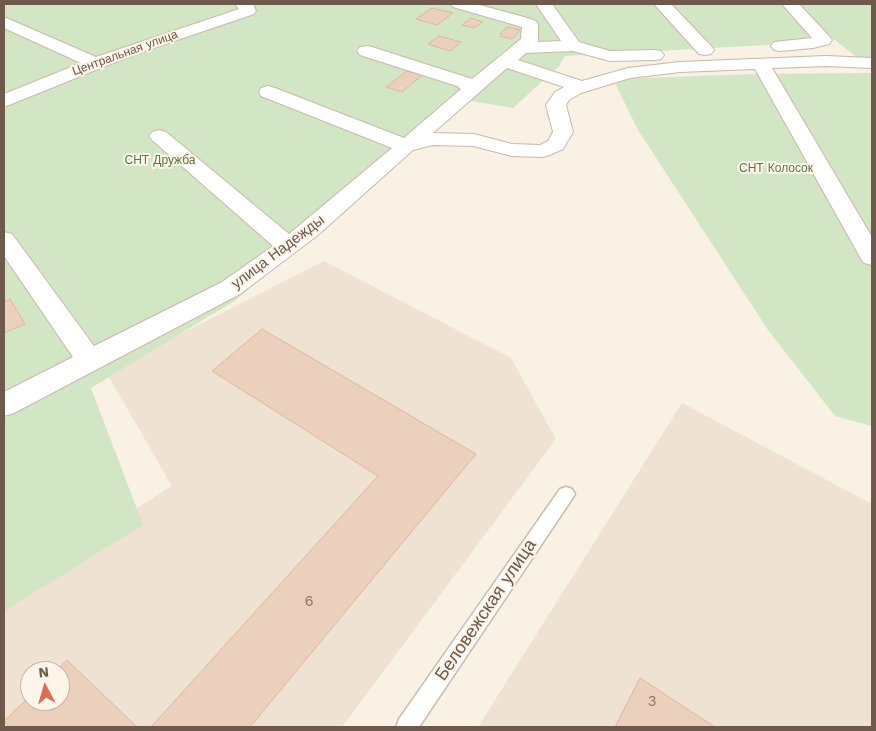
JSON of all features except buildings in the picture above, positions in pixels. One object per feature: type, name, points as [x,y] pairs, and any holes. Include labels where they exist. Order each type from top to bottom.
[{"type":"street","points":[[459,4],[530,25],[530,41],[523,48]]},
{"type":"street","points":[[544,4],[573,46]]},
{"type":"street","points":[[662,4],[705,50]]},
{"type":"street","points":[[523,48],[573,46],[610,56],[813,43],[824,40],[790,4]]},
{"type":"street","name":"Центральная улица","points":[[4,101],[95,63],[246,7]]},
{"type":"street","points":[[4,22],[95,63]]},
{"type":"street","name":"улица Надежды","points":[[4,405],[231,288],[310,230],[504,61],[523,48]]},
{"type":"street","points":[[366,50],[464,82],[472,89]]},
{"type":"street","points":[[504,61],[582,87]]},
{"type":"street","points":[[268,92],[406,146],[432,139],[474,140],[512,150],[543,151],[556,145],[563,132],[556,105],[562,96],[582,87],[628,73],[680,67],[826,61],[872,63]]},
{"type":"street","points":[[761,64],[872,257]]},
{"type":"street","points":[[159,136],[288,246]]},
{"type":"street","points":[[4,239],[89,360]]},
{"type":"lane","name":"Беловежская улица","points":[[407,727],[566,494]]},
{"type":"shaded area","points":[[324,261],[511,358],[556,439],[342,727],[4,727],[4,590],[172,486],[106,372]]},
{"type":"shaded area","points":[[682,403],[872,504],[872,727],[478,727]]},
{"type":"green space","name":"СНТ Дружба","points":[[4,4],[872,4],[872,69],[831,37],[796,5],[822,42],[565,56],[560,64],[561,66],[513,108],[466,100],[236,300],[91,388],[143,525],[4,611]]},
{"type":"green space","name":"СНТ Колосок","points":[[872,73],[872,426],[835,416],[768,330],[638,130],[613,79],[756,74]]}]
